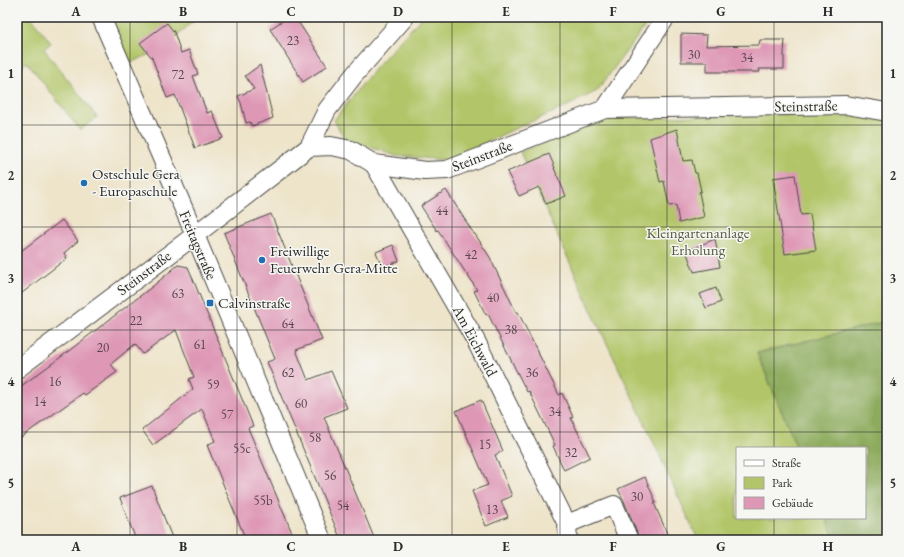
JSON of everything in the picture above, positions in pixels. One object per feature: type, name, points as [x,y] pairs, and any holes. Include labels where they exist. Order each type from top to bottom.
[{"type":"street","name":"Freitagstraße","points":[[100,17],[195,235],[322,540]]},
{"type":"street","name":"Steinstraße","points":[[17,369],[309,147],[327,110],[354,75],[405,17]]},
{"type":"street","points":[[605,109],[666,17]]},
{"type":"street","name":"Steinstraße","points":[[309,147],[331,146],[351,150],[374,164],[425,171],[447,170],[605,109],[846,105],[887,112]]},
{"type":"street","name":"Am Eichwald","points":[[374,164],[476,341],[568,532],[614,505],[630,540]]},
{"type":"green space","points":[[17,17],[31,17],[51,43],[44,49],[97,117],[80,130],[27,62],[17,70]]},
{"type":"green space","points":[[107,17],[198,17],[163,48],[128,64]]},
{"type":"green space","points":[[422,17],[652,17],[597,91],[449,160],[396,156],[344,138],[334,120],[376,67]]},
{"type":"green space","name":"Kleingartenanlage Erholung","points":[[850,113],[887,115],[887,321],[757,353],[797,447],[736,447],[736,519],[826,519],[835,540],[698,540],[520,152],[602,118]]},
{"type":"green space","points":[[887,321],[887,540],[835,540],[826,519],[866,519],[866,447],[797,447],[757,353]]},
{"type":"building","points":[[288,17],[295,17],[327,66],[303,82],[270,29]]},
{"type":"building","points":[[167,23],[174,32],[181,53],[189,50],[198,74],[193,76],[207,113],[212,111],[223,138],[195,148],[175,95],[167,98],[152,58],[140,43]]},
{"type":"building","points":[[681,34],[707,35],[706,46],[759,45],[760,40],[785,40],[784,69],[759,69],[760,72],[707,72],[707,62],[681,62]]},
{"type":"building","points":[[260,65],[273,118],[252,126],[250,122],[246,123],[238,96],[254,89],[245,76]]},
{"type":"building","points":[[677,129],[683,161],[692,160],[695,173],[697,173],[704,217],[679,223],[676,205],[669,206],[664,181],[660,182],[650,138]]},
{"type":"building","points":[[549,154],[566,196],[546,204],[539,187],[519,196],[507,172]]},
{"type":"building","points":[[795,175],[801,215],[810,214],[816,250],[785,254],[773,178]]},
{"type":"building","points":[[446,190],[491,259],[516,312],[518,312],[559,395],[562,393],[573,417],[571,418],[590,457],[564,470],[553,446],[555,445],[529,391],[527,392],[488,314],[486,315],[474,291],[477,290],[421,206]]},
{"type":"building","points":[[271,214],[322,340],[296,350],[308,380],[331,371],[347,408],[324,417],[375,540],[341,540],[267,362],[275,359],[224,233]]},
{"type":"building","points":[[62,220],[78,241],[64,253],[67,258],[17,297],[17,254]]},
{"type":"building","points":[[715,239],[720,267],[694,272],[686,251]]},
{"type":"building","points":[[393,245],[399,261],[382,267],[376,252]]},
{"type":"building","points":[[178,265],[188,267],[253,426],[248,428],[295,540],[246,540],[207,445],[215,441],[202,409],[153,445],[142,430],[193,389],[189,379],[194,377],[176,330],[143,354],[135,344],[111,364],[117,372],[85,395],[83,393],[17,440],[17,389],[57,360]]},
{"type":"building","points":[[716,288],[721,302],[706,308],[700,294]]},
{"type":"building","points":[[481,400],[503,451],[495,455],[512,496],[501,501],[508,517],[486,526],[472,491],[488,485],[456,411]]},
{"type":"building","points":[[645,477],[656,503],[654,503],[670,540],[640,540],[618,489]]},
{"type":"building","points":[[152,486],[173,540],[136,540],[120,498]]},
{"type":"place","name":"Ostschule Gera - Europaschule","points":[[84,183]]},
{"type":"place","name":"Freiwillige Feuerwehr Gera-Mitte","points":[[262,260]]},
{"type":"place","name":"Calvinstraße","points":[[210,303]]}]
